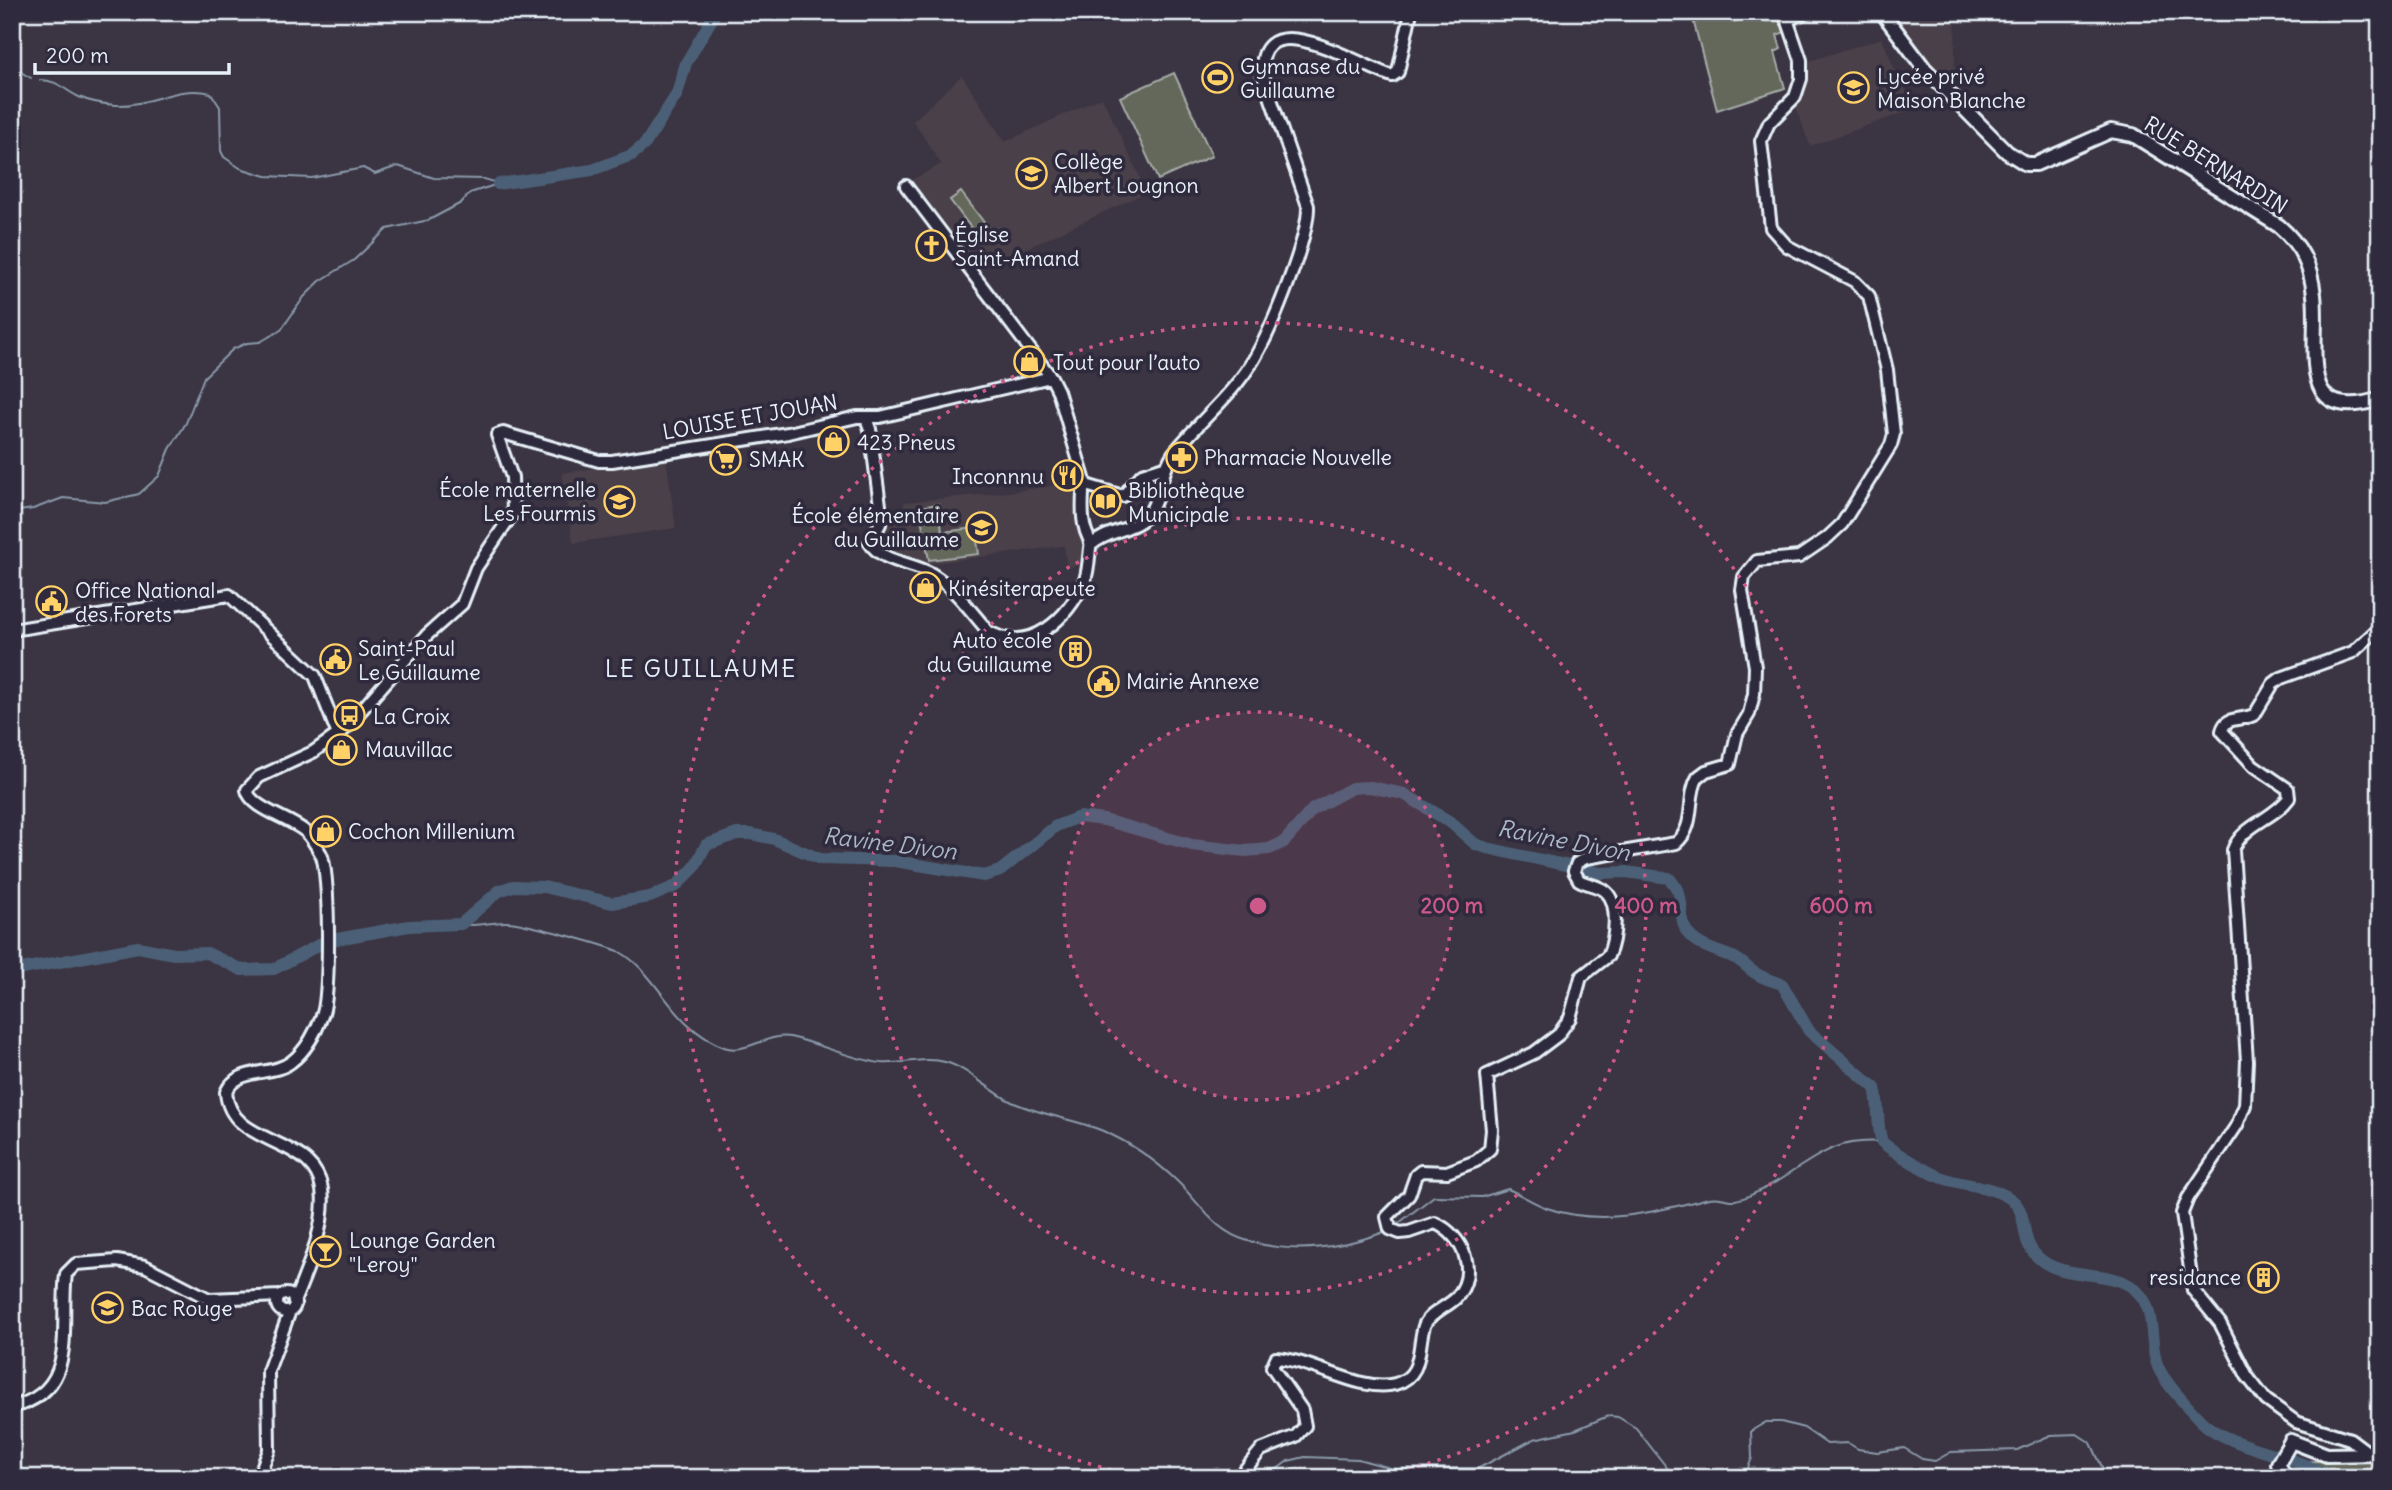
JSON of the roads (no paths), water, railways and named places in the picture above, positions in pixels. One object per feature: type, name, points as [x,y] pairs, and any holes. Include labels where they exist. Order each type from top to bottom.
[{"type":"main road","points":[[1786,15],[1804,12]]},
{"type":"main road","name":"RUE BERNARDIN","points":[[1881,12],[1924,68],[2007,152],[2022,162],[2036,164],[2111,131],[2121,131],[2133,135],[2279,226],[2298,243],[2309,268],[2315,296],[2314,374],[2318,387],[2327,398],[2340,404],[2355,405],[2380,399]]},
{"type":"main road","points":[[2286,1478],[2278,1464],[2288,1444],[2295,1441],[2327,1455],[2375,1454]]},
{"type":"street","points":[[1091,545],[1108,532],[1126,527],[1149,513],[1164,467],[1255,359],[1301,246],[1309,220],[1306,195],[1262,73],[1261,57],[1266,45],[1274,37],[1286,33],[1313,34],[1391,76],[1398,72],[1411,12]]},
{"type":"street","points":[[1238,1478],[1261,1450],[1296,1436],[1305,1426],[1302,1410],[1272,1367],[1276,1358],[1301,1361],[1382,1386],[1402,1382],[1419,1362],[1424,1325],[1461,1290],[1465,1255],[1461,1243],[1445,1227],[1435,1223],[1400,1233],[1390,1229],[1387,1217],[1409,1195],[1416,1175],[1421,1171],[1447,1172],[1476,1161],[1486,1154],[1492,1143],[1487,1075],[1534,1054],[1552,1041],[1570,1018],[1581,977],[1608,956],[1614,920],[1611,900],[1602,889],[1579,880],[1574,871],[1577,863],[1680,840],[1692,811],[1698,777],[1706,771],[1730,764],[1737,734],[1749,714],[1754,694],[1752,642],[1742,590],[1748,571],[1763,559],[1804,556],[1827,538],[1842,524],[1893,440],[1891,393],[1869,296],[1854,281],[1787,246],[1772,228],[1760,147],[1769,123],[1795,97],[1801,86],[1802,72],[1786,15]]},
{"type":"street","points":[[906,186],[1051,377],[1058,391],[1086,485],[1123,496],[1142,474],[1164,467]]},
{"type":"street","points":[[866,418],[880,418],[1051,377]]},
{"type":"street","name":"LOUISE ET JOUAN","points":[[338,735],[427,635],[462,604],[476,568],[512,518],[512,477],[497,435],[503,433],[599,461],[612,461],[866,418],[870,429],[881,513],[880,524],[870,543],[873,549],[882,555],[919,566],[936,576],[989,632],[1011,641],[1031,638],[1049,628],[1086,579],[1091,545],[1084,526],[1083,490],[1086,485]]},
{"type":"street","points":[[12,630],[229,595],[315,676],[338,735],[313,752],[259,777],[247,790],[251,800],[301,828],[317,847],[325,865],[327,970],[324,1010],[301,1053],[289,1064],[239,1077],[226,1091],[230,1110],[240,1123],[299,1156],[319,1180],[321,1192],[317,1238],[301,1287],[285,1303],[283,1325],[268,1371],[270,1450],[258,1478]]},
{"type":"street","points":[[2375,1454],[2350,1438],[2296,1422],[2280,1413],[2256,1388],[2220,1324],[2193,1290],[2182,1213],[2188,1198],[2237,1125],[2245,1105],[2247,1061],[2233,850],[2239,838],[2267,820],[2289,798],[2288,789],[2264,774],[2227,739],[2222,731],[2223,725],[2227,721],[2255,714],[2273,684],[2281,678],[2353,652],[2380,627]]},
{"type":"street","points":[[12,1407],[40,1396],[48,1388],[60,1366],[66,1340],[66,1274],[76,1264],[117,1261],[145,1266],[209,1299],[267,1294],[285,1303]]},
{"type":"street","points":[[1288,1478],[1306,1478]]},
{"type":"waterway","points":[[498,184],[592,170],[632,155],[645,144],[677,94],[686,63],[716,12]]},
{"type":"waterway","points":[[12,67],[31,78]]},
{"type":"waterway","points":[[40,80],[56,84],[88,100],[116,105],[140,103],[186,91],[211,93],[220,107],[221,151],[224,157],[240,168],[266,176],[312,178],[363,168],[375,174],[398,166],[434,178],[484,179],[497,183]]},
{"type":"waterway","points":[[12,512],[33,509],[63,498],[105,502],[139,494],[159,476],[170,449],[186,423],[204,377],[233,349],[247,343],[260,342],[281,330],[304,297],[320,281],[354,260],[387,229],[429,220],[461,203],[470,193],[498,184]]},
{"type":"waterway","name":"Ravine Divon","points":[[12,971],[138,947],[174,954],[207,953],[242,970],[274,969],[326,941],[409,926],[461,924],[499,891],[513,886],[544,887],[612,903],[650,897],[676,886],[694,868],[706,845],[737,834],[774,839],[820,859],[895,861],[984,876],[1000,871],[1056,826],[1079,817],[1104,820],[1192,845],[1245,851],[1269,849],[1284,842],[1313,809],[1352,788],[1370,787],[1404,794],[1450,822],[1475,844],[1487,848],[1601,873],[1626,872],[1669,878],[1678,892],[1683,921],[1689,934],[1707,947],[1735,958],[1763,977],[1782,984],[1809,1031],[1875,1088],[1882,1142],[1940,1177],[1990,1189],[2006,1196],[2020,1210],[2030,1247],[2036,1256],[2047,1264],[2129,1285],[2139,1293],[2149,1312],[2158,1367],[2178,1396],[2201,1421],[2228,1438],[2301,1463],[2331,1478]]},
{"type":"waterway","points":[[461,924],[516,923],[620,952],[645,973],[691,1027],[724,1047],[740,1048],[773,1038],[790,1037],[869,1061],[889,1063],[937,1060],[954,1065],[1012,1102],[1092,1127],[1132,1146],[1177,1181],[1216,1224],[1248,1241],[1283,1248],[1318,1248],[1353,1242],[1387,1231]]},
{"type":"waterway","points":[[1395,1226],[1434,1196],[1482,1197],[1508,1189],[1537,1204],[1567,1214],[1608,1217],[1649,1212],[1712,1197],[1739,1199],[1780,1180],[1832,1149],[1847,1144],[1882,1142]]},
{"type":"waterway","points":[[1265,1478],[1288,1461],[1305,1457],[1358,1459],[1394,1469],[1479,1468],[1534,1439],[1575,1430],[1608,1416],[1618,1417],[1636,1428],[1675,1478]]},
{"type":"waterway","points":[[1744,1478],[1752,1458],[1751,1431],[1766,1422],[1781,1422],[1804,1428],[1827,1444],[1848,1443],[1858,1449],[1877,1452],[1904,1448],[1922,1459],[1935,1461],[1951,1452],[2017,1450],[2051,1435],[2077,1434],[2091,1443],[2107,1478]]},
{"type":"waterway","points":[[776,1478],[792,1473],[828,1478]]},
{"type":"waterway","points":[[1709,1478],[1718,1478]]},
{"type":"place","name":"Gymnase du Guillaume","points":[[1217,78]]},
{"type":"place","name":"Lycée privé Maison Blanche","points":[[1854,88]]},
{"type":"place","name":"Collège Albert Lougnon","points":[[1031,173]]},
{"type":"place","name":"Église Saint-Amand","points":[[932,246]]},
{"type":"place","name":"Tout pour l’auto","points":[[1030,362]]},
{"type":"place","name":"423 Pneus","points":[[834,442]]},
{"type":"place","name":"Pharmacie Nouvelle","points":[[1181,457]]},
{"type":"place","name":"SMAK","points":[[726,459]]},
{"type":"place","name":"Inconnnu","points":[[1067,476]]},
{"type":"place","name":"École maternelle Les Fourmis","points":[[619,501]]},
{"type":"place","name":"Bibliothèque Municipale","points":[[1105,502]]},
{"type":"place","name":"École élémentaire du Guillaume","points":[[982,527]]},
{"type":"place","name":"Kinésiterapeute","points":[[925,588]]},
{"type":"place","name":"Office National des Forets","points":[[52,602]]},
{"type":"place","name":"Auto école du Guillaume","points":[[1075,652]]},
{"type":"place","name":"Saint-Paul Le Guillaume","points":[[335,660]]},
{"type":"place","name":"Mairie Annexe","points":[[1103,681]]},
{"type":"place","name":"La Croix","points":[[350,716]]},
{"type":"place","name":"Mauvillac","points":[[342,749]]},
{"type":"place","name":"Cochon Millenium","points":[[325,831]]},
{"type":"place","name":"Lounge Garden \"Leroy\"","points":[[326,1252]]},
{"type":"place","name":"residance","points":[[2264,1277]]},
{"type":"place","name":"Bac Rouge","points":[[108,1308]]},
{"type":"district","name":"LE GUILLAUME","points":[[701,668]]}]
